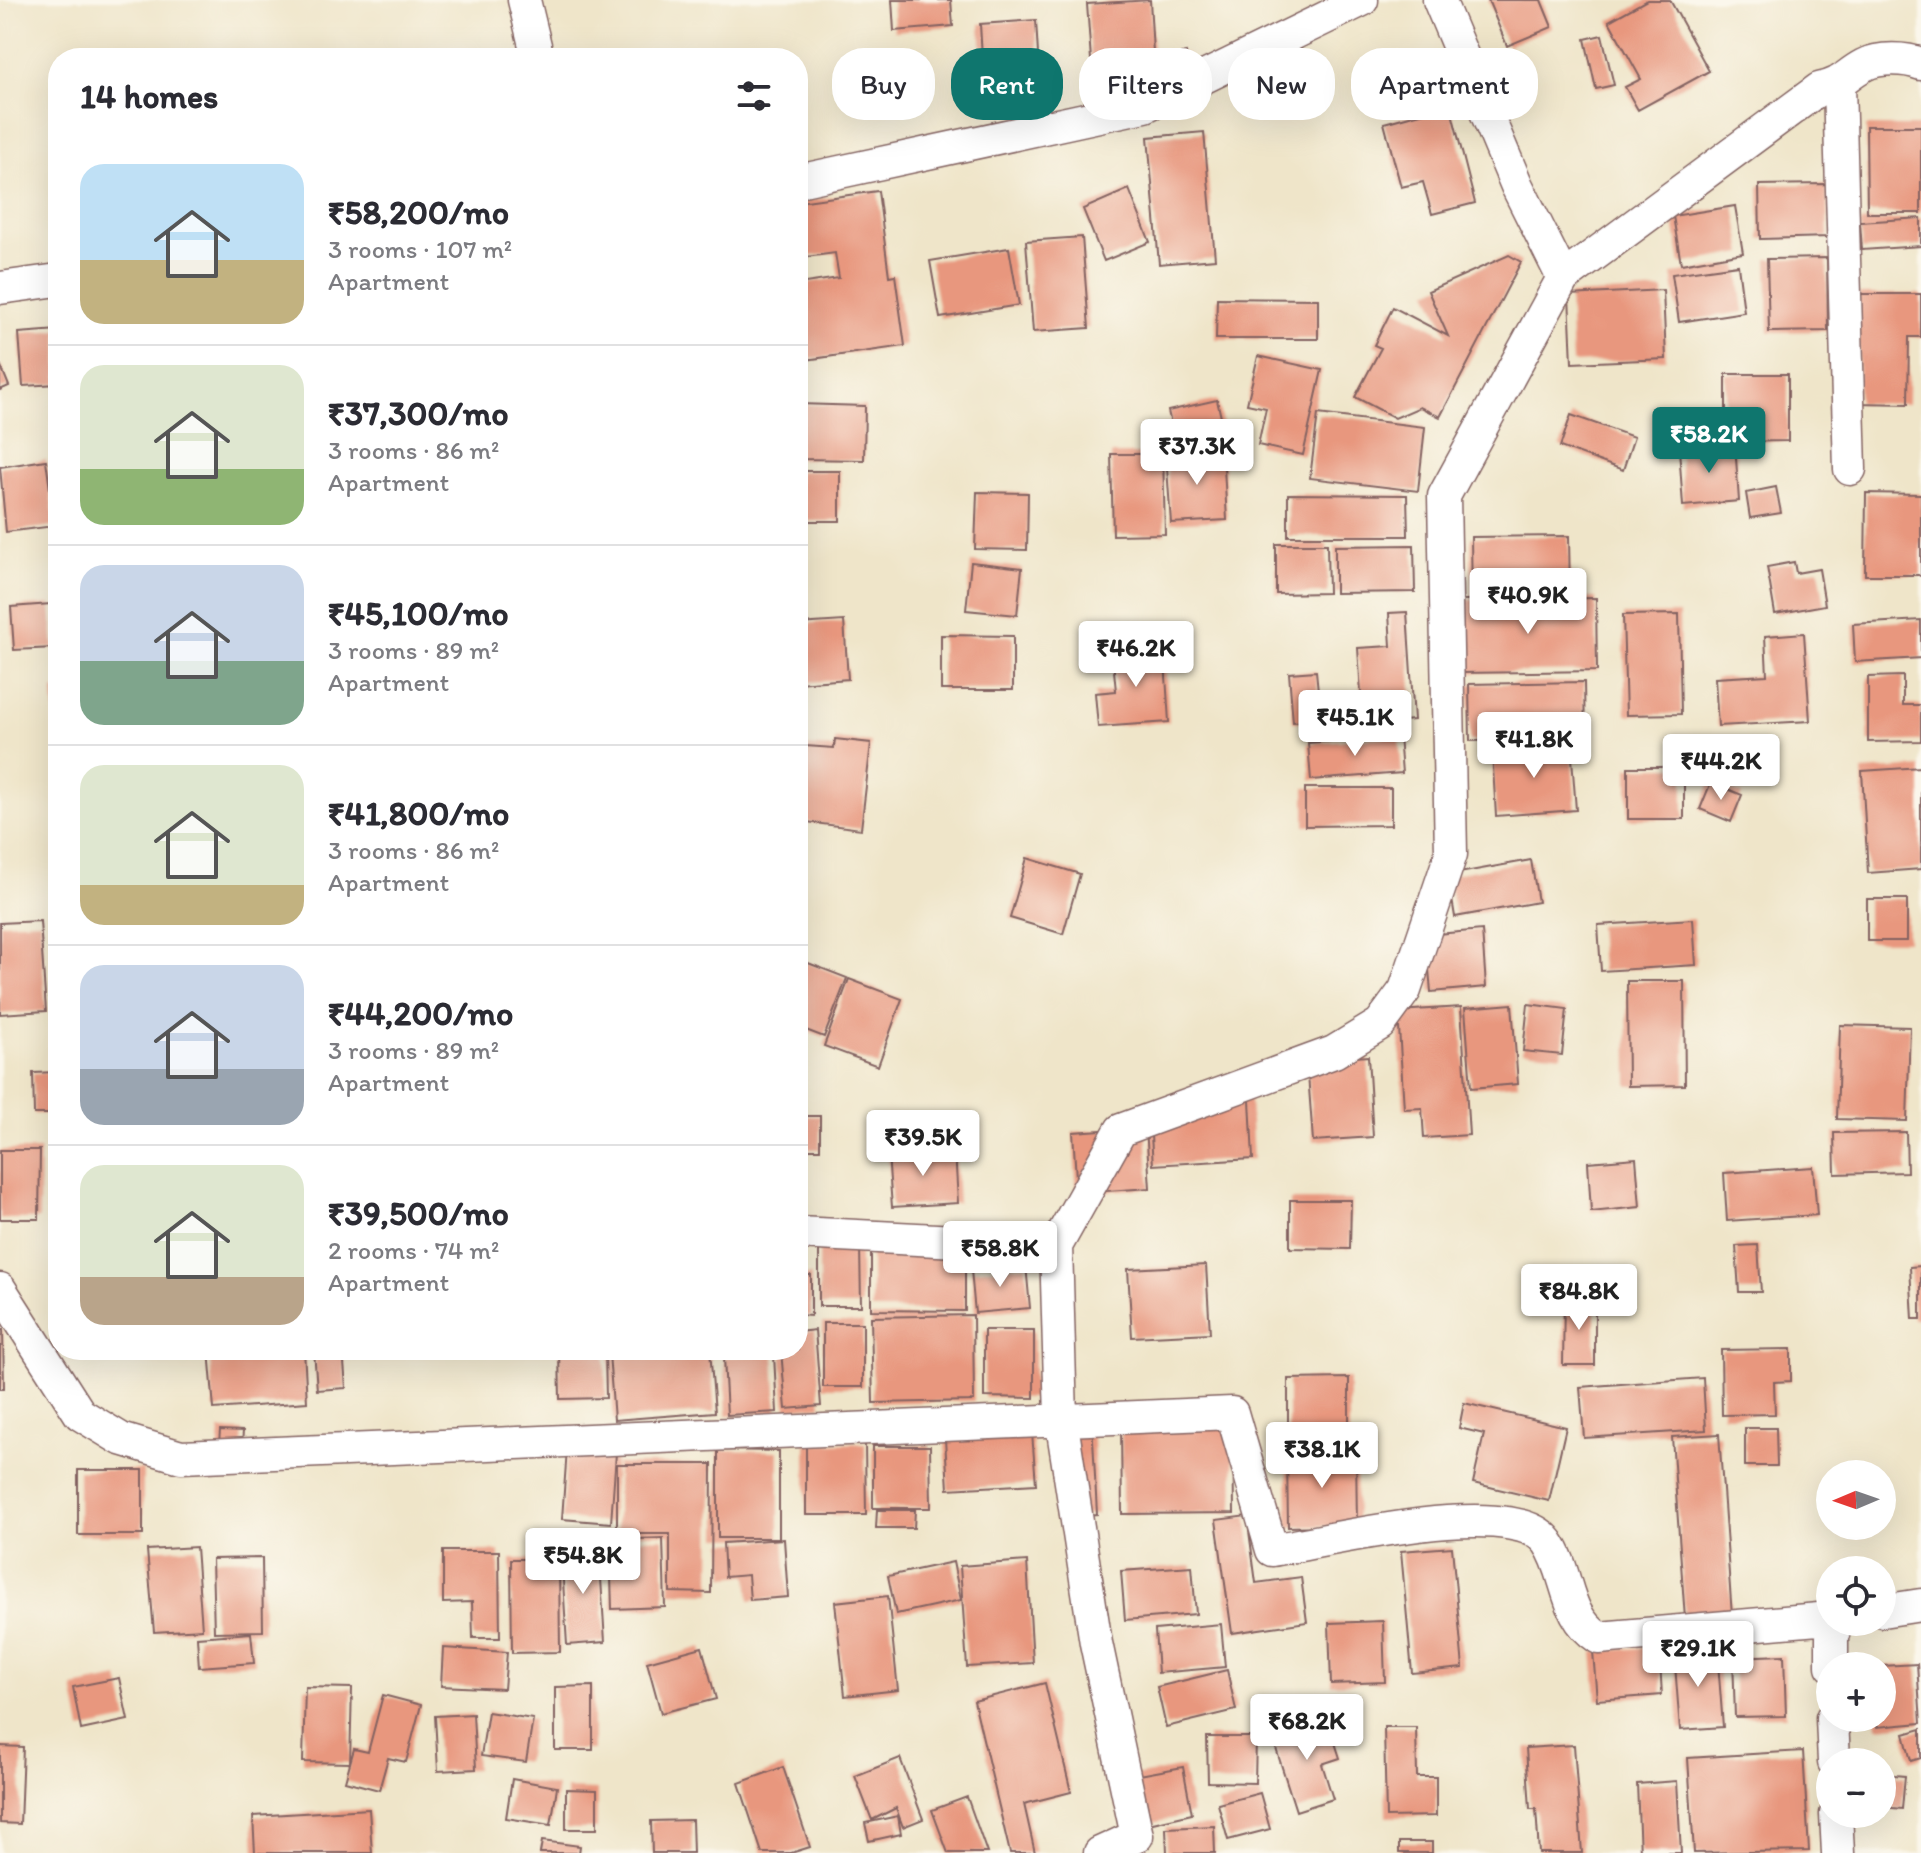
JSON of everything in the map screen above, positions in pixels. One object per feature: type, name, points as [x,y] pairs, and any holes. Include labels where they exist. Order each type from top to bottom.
[{"type":"street","points":[[524,0],[536,48]]},
{"type":"street","points":[[808,179],[1145,106],[1362,0]]},
{"type":"street","points":[[1439,0],[1517,186],[1563,278]]},
{"type":"street","points":[[1100,1853],[1137,1836],[1096,1643],[1061,1418],[1056,1246],[1121,1130],[1334,1052],[1380,1024],[1405,990],[1451,854],[1444,496],[1563,278],[1819,89],[1839,85],[1865,64],[1908,59],[1921,64]]},
{"type":"street","points":[[1839,85],[1850,469]]},
{"type":"street","points":[[0,288],[48,281]]},
{"type":"street","points":[[808,1234],[1056,1246]]},
{"type":"street","points":[[0,1289],[80,1414],[121,1439],[181,1457],[1232,1413],[1272,1550],[1405,1525],[1450,1521],[1503,1523],[1532,1529],[1548,1542],[1572,1610],[1585,1629],[1599,1638],[1816,1619]]},
{"type":"street","points":[[1896,1609],[1921,1605]]},
{"type":"street","points":[[1837,1828],[1838,1853]]},
{"type":"building","points":[[892,0],[951,0],[953,26],[894,31]]},
{"type":"building","points":[[1150,0],[1153,48],[1090,48],[1087,4]]},
{"type":"building","points":[[1488,0],[1541,0],[1552,27],[1507,46]]},
{"type":"building","points":[[1647,0],[1670,0],[1709,71],[1638,110],[1625,87],[1641,79],[1609,21]]},
{"type":"building","points":[[1036,20],[1038,48],[981,48],[980,24]]},
{"type":"building","points":[[1602,35],[1614,85],[1596,89],[1585,39]]},
{"type":"building","points":[[1395,120],[1454,120],[1475,203],[1432,214],[1423,182],[1401,187],[1384,123]]},
{"type":"building","points":[[1866,126],[1921,126],[1921,213],[1867,213]]},
{"type":"building","points":[[1204,132],[1215,259],[1159,264],[1148,137]]},
{"type":"building","points":[[1827,184],[1828,237],[1760,239],[1759,185]]},
{"type":"building","points":[[1129,189],[1150,242],[1104,261],[1083,209]]},
{"type":"building","points":[[878,191],[889,276],[895,275],[905,346],[808,360],[808,283],[839,278],[835,253],[808,257],[808,201]]},
{"type":"building","points":[[1735,206],[1743,253],[1681,264],[1673,216]]},
{"type":"building","points":[[1921,218],[1921,246],[1862,250],[1860,222]]},
{"type":"building","points":[[1082,237],[1089,328],[1033,332],[1026,241]]},
{"type":"building","points":[[1009,248],[1019,305],[940,318],[930,261]]},
{"type":"building","points":[[1509,255],[1521,262],[1440,417],[1420,407],[1395,418],[1355,397],[1381,348],[1374,345],[1393,307],[1448,336],[1428,291]]},
{"type":"building","points":[[1827,258],[1828,331],[1769,332],[1767,259]]},
{"type":"building","points":[[1738,265],[1744,312],[1679,322],[1672,274]]},
{"type":"building","points":[[1663,290],[1666,359],[1572,363],[1569,295]]},
{"type":"building","points":[[1859,294],[1921,294],[1921,337],[1909,337],[1908,404],[1858,403]]},
{"type":"building","points":[[1217,298],[1318,299],[1318,339],[1216,339]]},
{"type":"building","points":[[48,331],[48,385],[23,386],[19,333]]},
{"type":"building","points":[[1258,356],[1322,370],[1303,455],[1258,445],[1266,408],[1247,404]]},
{"type":"building","points":[[0,364],[9,386],[0,390]]},
{"type":"building","points":[[1726,374],[1788,374],[1788,441],[1726,442]]},
{"type":"building","points":[[1217,400],[1225,435],[1176,445],[1168,411]]},
{"type":"building","points":[[808,404],[865,406],[864,460],[808,459]]},
{"type":"building","points":[[1318,414],[1425,427],[1418,491],[1310,478]]},
{"type":"building","points":[[1571,415],[1634,437],[1623,470],[1560,447]]},
{"type":"building","points":[[1735,444],[1739,501],[1683,506],[1679,449]]},
{"type":"building","points":[[1223,450],[1227,520],[1171,523],[1166,454]]},
{"type":"building","points":[[1111,454],[1163,454],[1165,534],[1113,535]]},
{"type":"building","points":[[46,460],[48,527],[6,532],[0,467]]},
{"type":"building","points":[[808,471],[840,471],[840,521],[808,521]]},
{"type":"building","points":[[1776,487],[1781,513],[1750,518],[1746,493]]},
{"type":"building","points":[[977,492],[1028,493],[1027,550],[975,549]]},
{"type":"building","points":[[1866,493],[1921,494],[1921,575],[1865,575]]},
{"type":"building","points":[[1288,494],[1407,495],[1408,536],[1288,536]]},
{"type":"building","points":[[1569,536],[1570,596],[1472,598],[1471,537]]},
{"type":"building","points":[[1276,544],[1327,544],[1328,593],[1276,594]]},
{"type":"building","points":[[1414,545],[1415,592],[1335,593],[1335,546]]},
{"type":"building","points":[[971,562],[1022,568],[1017,615],[966,610]]},
{"type":"building","points":[[1794,562],[1796,573],[1819,569],[1825,605],[1775,614],[1767,567]]},
{"type":"building","points":[[1596,598],[1597,671],[1459,673],[1458,600]]},
{"type":"building","points":[[48,604],[48,648],[14,650],[11,607]]},
{"type":"building","points":[[1407,612],[1414,720],[1363,724],[1358,648],[1391,646],[1389,613]]},
{"type":"building","points":[[1679,614],[1681,714],[1626,715],[1623,615]]},
{"type":"building","points":[[1921,620],[1921,658],[1855,662],[1853,624]]},
{"type":"building","points":[[844,621],[848,679],[808,682],[808,623]]},
{"type":"building","points":[[1804,633],[1810,721],[1718,726],[1715,678],[1767,675],[1765,636]]},
{"type":"building","points":[[941,635],[1013,636],[1013,690],[941,690]]},
{"type":"building","points":[[1164,645],[1169,722],[1098,727],[1095,693],[1116,691],[1112,650]]},
{"type":"building","points":[[1316,671],[1321,720],[1293,722],[1289,673]]},
{"type":"building","points":[[1903,676],[1903,705],[1921,705],[1921,741],[1868,742],[1868,677]]},
{"type":"building","points":[[1584,682],[1585,739],[1470,741],[1469,684]]},
{"type":"building","points":[[1399,736],[1402,773],[1311,780],[1308,743]]},
{"type":"building","points":[[835,739],[871,743],[861,829],[808,822],[808,746],[834,748]]},
{"type":"building","points":[[1571,745],[1576,810],[1496,816],[1492,750]]},
{"type":"building","points":[[1628,767],[1684,767],[1684,819],[1628,819]]},
{"type":"building","points":[[1921,767],[1921,869],[1868,873],[1862,771]]},
{"type":"building","points":[[1711,782],[1742,795],[1731,822],[1700,809]]},
{"type":"building","points":[[1305,788],[1391,788],[1391,825],[1305,826]]},
{"type":"building","points":[[1027,858],[1080,874],[1063,934],[1010,918]]},
{"type":"building","points":[[1531,860],[1538,902],[1455,917],[1448,875]]},
{"type":"building","points":[[1867,899],[1907,899],[1907,941],[1867,941]]},
{"type":"building","points":[[1693,919],[1696,965],[1601,971],[1598,925]]},
{"type":"building","points":[[40,921],[46,1011],[0,1014],[0,923]]},
{"type":"building","points":[[1482,930],[1486,987],[1431,992],[1426,935]]},
{"type":"building","points":[[808,963],[847,978],[824,1037],[808,1031]]},
{"type":"building","points":[[849,979],[902,999],[878,1066],[824,1046]]},
{"type":"building","points":[[1627,981],[1684,981],[1685,1085],[1628,1086]]},
{"type":"building","points":[[1512,1004],[1518,1084],[1471,1088],[1465,1008]]},
{"type":"building","points":[[1528,1004],[1567,1009],[1562,1055],[1523,1051]]},
{"type":"building","points":[[1461,1007],[1469,1135],[1424,1138],[1422,1108],[1404,1109],[1398,1011]]},
{"type":"building","points":[[1840,1025],[1910,1027],[1907,1121],[1837,1119]]},
{"type":"building","points":[[1368,1056],[1373,1137],[1313,1141],[1307,1061]]},
{"type":"building","points":[[48,1072],[48,1114],[34,1114],[33,1073]]},
{"type":"building","points":[[1250,1100],[1253,1159],[1153,1165],[1149,1106]]},
{"type":"building","points":[[808,1116],[820,1116],[820,1149],[808,1149]]},
{"type":"building","points":[[1146,1127],[1150,1188],[1077,1193],[1073,1132]]},
{"type":"building","points":[[1906,1132],[1907,1172],[1835,1174],[1834,1133]]},
{"type":"building","points":[[0,1150],[40,1150],[39,1219],[0,1219]]},
{"type":"building","points":[[955,1150],[958,1203],[892,1207],[888,1154]]},
{"type":"building","points":[[1636,1158],[1640,1207],[1591,1212],[1588,1162]]},
{"type":"building","points":[[1813,1167],[1817,1215],[1727,1221],[1724,1173]]},
{"type":"building","points":[[1290,1200],[1351,1200],[1350,1249],[1290,1248]]},
{"type":"building","points":[[819,1245],[860,1245],[861,1306],[819,1306]]},
{"type":"building","points":[[1758,1245],[1761,1292],[1739,1292],[1736,1246]]},
{"type":"building","points":[[871,1251],[965,1251],[965,1311],[871,1310]]},
{"type":"building","points":[[1026,1265],[1030,1308],[975,1313],[971,1270]]},
{"type":"building","points":[[1206,1265],[1210,1333],[1132,1337],[1128,1269]]},
{"type":"building","points":[[1921,1266],[1921,1319],[1913,1319],[1910,1267]]},
{"type":"building","points":[[808,1275],[811,1275],[811,1316],[808,1316]]},
{"type":"building","points":[[1564,1299],[1595,1299],[1595,1365],[1563,1365]]},
{"type":"building","points":[[973,1315],[974,1401],[873,1403],[871,1317]]},
{"type":"building","points":[[823,1323],[863,1323],[863,1387],[823,1387]]},
{"type":"building","points":[[0,1330],[3,1330],[4,1389],[0,1389]]},
{"type":"building","points":[[815,1330],[821,1406],[786,1409],[782,1360],[808,1360],[808,1331]]},
{"type":"building","points":[[984,1330],[1034,1330],[1034,1398],[984,1397]]},
{"type":"building","points":[[1791,1349],[1791,1381],[1774,1382],[1775,1414],[1722,1415],[1721,1350]]},
{"type":"building","points":[[210,1360],[305,1360],[307,1402],[214,1409]]},
{"type":"building","points":[[315,1360],[344,1360],[346,1388],[317,1390]]},
{"type":"building","points":[[559,1360],[605,1360],[606,1398],[560,1399]]},
{"type":"building","points":[[610,1360],[711,1360],[715,1412],[614,1420]]},
{"type":"building","points":[[724,1360],[774,1360],[777,1412],[727,1415]]},
{"type":"building","points":[[1349,1378],[1349,1445],[1288,1445],[1288,1379]]},
{"type":"building","points":[[1703,1378],[1706,1430],[1584,1438],[1580,1387]]},
{"type":"building","points":[[1464,1403],[1566,1427],[1549,1501],[1473,1483],[1484,1434],[1459,1428]]},
{"type":"building","points":[[1092,1420],[1097,1514],[1060,1517],[1055,1422]]},
{"type":"building","points":[[1233,1426],[1234,1513],[1122,1514],[1121,1427]]},
{"type":"building","points":[[1745,1428],[1776,1428],[1777,1466],[1745,1466]]},
{"type":"building","points":[[220,1430],[243,1431],[241,1458],[218,1457]]},
{"type":"building","points":[[1032,1433],[1036,1484],[948,1489],[945,1439]]},
{"type":"building","points":[[1719,1434],[1732,1616],[1685,1619],[1672,1437]]},
{"type":"building","points":[[865,1443],[866,1515],[806,1515],[806,1444]]},
{"type":"building","points":[[873,1446],[930,1446],[931,1508],[873,1508]]},
{"type":"building","points":[[567,1449],[616,1453],[611,1523],[562,1519]]},
{"type":"building","points":[[718,1450],[779,1451],[779,1538],[718,1538]]},
{"type":"building","points":[[1356,1452],[1357,1525],[1288,1527],[1287,1454]]},
{"type":"building","points":[[617,1464],[712,1464],[711,1593],[670,1592],[670,1534],[617,1534]]},
{"type":"building","points":[[78,1470],[143,1470],[143,1535],[78,1535]]},
{"type":"building","points":[[877,1510],[915,1510],[914,1528],[876,1528]]},
{"type":"building","points":[[1247,1516],[1256,1583],[1301,1577],[1307,1622],[1232,1633],[1216,1520]]},
{"type":"building","points":[[663,1538],[665,1607],[612,1609],[610,1540]]},
{"type":"building","points":[[784,1539],[788,1597],[750,1600],[748,1575],[725,1577],[723,1543]]},
{"type":"building","points":[[196,1547],[202,1629],[154,1632],[147,1550]]},
{"type":"building","points":[[599,1547],[605,1642],[567,1645],[561,1549]]},
{"type":"building","points":[[1452,1547],[1463,1668],[1412,1673],[1401,1551]]},
{"type":"building","points":[[443,1551],[499,1551],[500,1638],[473,1638],[472,1602],[443,1603]]},
{"type":"building","points":[[262,1558],[263,1631],[214,1632],[212,1559]]},
{"type":"building","points":[[511,1559],[559,1559],[560,1652],[512,1653]]},
{"type":"building","points":[[1027,1561],[1033,1663],[967,1667],[960,1566]]},
{"type":"building","points":[[953,1562],[961,1600],[896,1614],[888,1576]]},
{"type":"building","points":[[1192,1566],[1196,1614],[1125,1620],[1121,1571]]},
{"type":"building","points":[[888,1596],[898,1690],[845,1696],[835,1602]]},
{"type":"building","points":[[1383,1621],[1385,1682],[1331,1684],[1329,1623]]},
{"type":"building","points":[[1221,1624],[1225,1667],[1158,1673],[1155,1630]]},
{"type":"building","points":[[251,1633],[254,1663],[199,1667],[197,1637]]},
{"type":"building","points":[[1659,1646],[1662,1695],[1597,1700],[1593,1652]]},
{"type":"building","points":[[702,1647],[716,1699],[661,1713],[647,1662]]},
{"type":"building","points":[[443,1648],[507,1652],[504,1689],[441,1686]]},
{"type":"building","points":[[1717,1649],[1723,1727],[1680,1730],[1674,1651]]},
{"type":"building","points":[[1784,1655],[1786,1716],[1735,1717],[1733,1657]]},
{"type":"building","points":[[1917,1664],[1921,1723],[1896,1725],[1896,1665]]},
{"type":"building","points":[[1227,1670],[1236,1710],[1166,1727],[1157,1687]]},
{"type":"building","points":[[119,1678],[128,1720],[81,1730],[73,1687]]},
{"type":"building","points":[[1045,1683],[1071,1792],[1024,1804],[1035,1853],[1010,1853],[974,1701]]},
{"type":"building","points":[[593,1686],[593,1750],[555,1750],[555,1687]]},
{"type":"building","points":[[305,1687],[352,1688],[350,1763],[303,1762]]},
{"type":"building","points":[[383,1695],[421,1705],[406,1762],[388,1758],[379,1790],[345,1781],[354,1749],[368,1752]]},
{"type":"building","points":[[488,1712],[533,1719],[526,1762],[481,1756]]},
{"type":"building","points":[[473,1714],[476,1769],[438,1771],[435,1716]]},
{"type":"building","points":[[1327,1718],[1340,1758],[1322,1764],[1333,1799],[1296,1811],[1272,1736]]},
{"type":"building","points":[[1384,1727],[1416,1727],[1417,1777],[1436,1777],[1436,1816],[1386,1817]]},
{"type":"building","points":[[1921,1729],[1921,1758],[1911,1761],[1904,1734]]},
{"type":"building","points":[[1207,1737],[1256,1737],[1255,1783],[1208,1782]]},
{"type":"building","points":[[1574,1745],[1582,1853],[1539,1853],[1536,1809],[1530,1809],[1526,1748]]},
{"type":"building","points":[[0,1746],[23,1747],[20,1824],[0,1823]]},
{"type":"building","points":[[1803,1751],[1809,1851],[1694,1853],[1688,1758]]},
{"type":"building","points":[[900,1758],[923,1819],[903,1827],[896,1808],[872,1820],[855,1776]]},
{"type":"building","points":[[783,1767],[810,1847],[791,1853],[762,1853],[739,1783]]},
{"type":"building","points":[[1183,1767],[1192,1814],[1144,1825],[1134,1776]]},
{"type":"building","points":[[1896,1775],[1905,1776],[1902,1809],[1896,1808]]},
{"type":"building","points":[[512,1779],[557,1787],[551,1825],[506,1818]]},
{"type":"building","points":[[1677,1781],[1681,1853],[1640,1853],[1637,1784]]},
{"type":"building","points":[[566,1789],[597,1790],[597,1829],[566,1829]]},
{"type":"building","points":[[1260,1793],[1270,1829],[1228,1840],[1218,1804]]},
{"type":"building","points":[[967,1797],[987,1853],[948,1853],[932,1810]]},
{"type":"building","points":[[369,1809],[372,1853],[255,1853],[253,1816]]},
{"type":"building","points":[[898,1816],[901,1834],[869,1841],[865,1823]]},
{"type":"building","points":[[692,1820],[693,1853],[652,1853],[651,1821]]},
{"type":"building","points":[[1214,1826],[1215,1853],[1167,1853],[1166,1828]]},
{"type":"building","points":[[542,1841],[580,1846],[579,1853],[540,1853]]},
{"type":"building","points":[[1399,1842],[1432,1842],[1432,1853],[1399,1853]]}]
